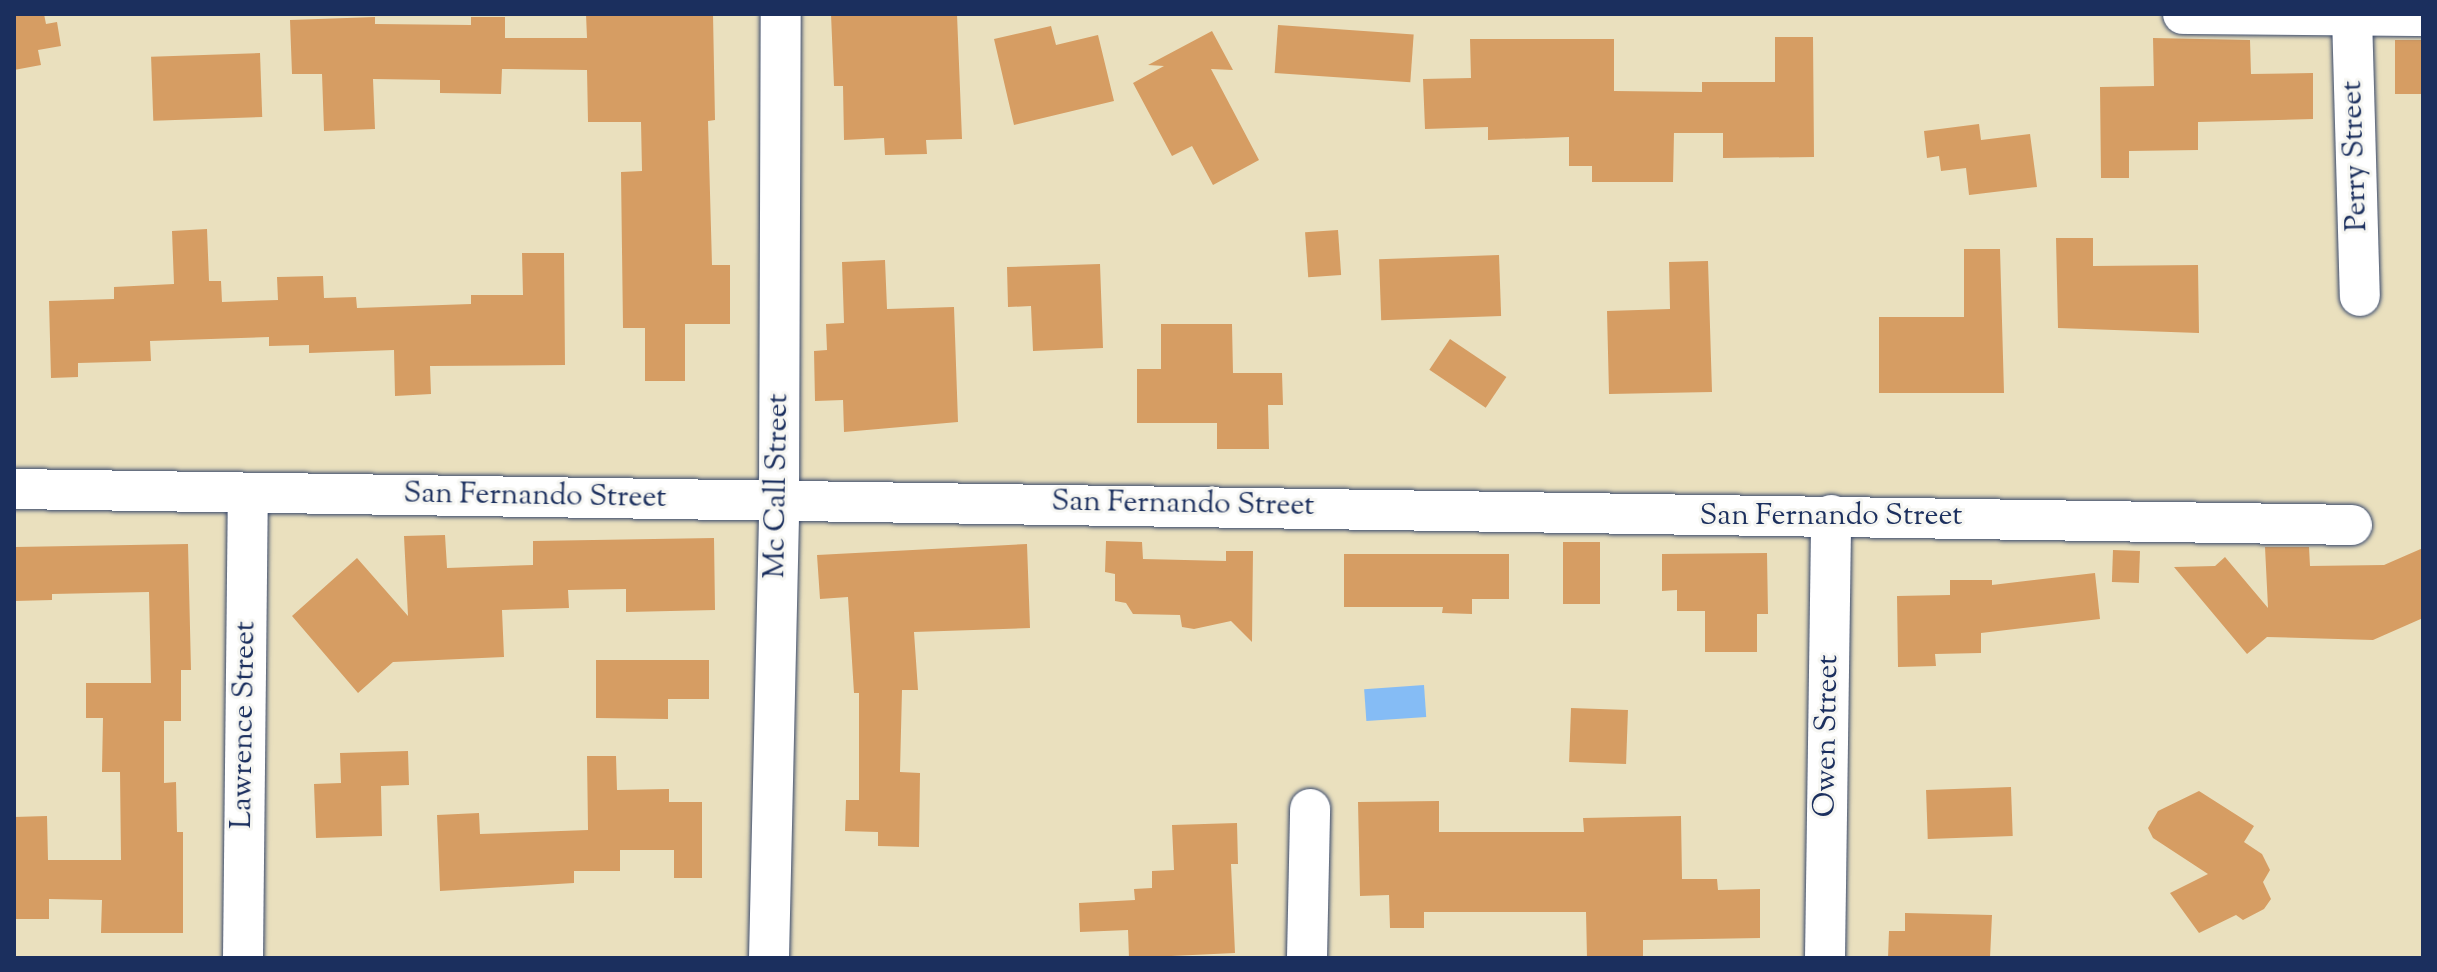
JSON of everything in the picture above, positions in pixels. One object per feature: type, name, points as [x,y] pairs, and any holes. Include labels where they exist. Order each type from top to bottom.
[{"type":"street","name":"Mc Call Street","points":[[769,958],[779,500],[781,14]]},
{"type":"street","points":[[2183,14],[2423,16]]},
{"type":"street","name":"Perry Street","points":[[2352,16],[2360,296]]},
{"type":"street","name":"San Fernando Street","points":[[14,489],[2352,525]]},
{"type":"street","name":"Lawrence Street","points":[[243,958],[248,493]]},
{"type":"street","name":"Owen Street","points":[[1825,958],[1831,515]]},
{"type":"street","points":[[1307,958],[1310,809]]},
{"type":"water","points":[[1424,685],[1426,717],[1366,721],[1364,689]]},
{"type":"building","points":[[14,14],[44,14],[46,24],[57,22],[61,46],[38,50],[41,65],[14,70]]},
{"type":"building","points":[[586,14],[713,14],[715,120],[708,121],[712,265],[730,265],[730,324],[685,324],[685,381],[645,381],[645,328],[623,328],[621,172],[642,171],[641,122],[588,122],[587,70],[502,69],[501,94],[440,93],[440,80],[373,79],[375,129],[324,131],[322,74],[292,74],[290,20],[375,17],[375,24],[471,25],[471,17],[505,17],[505,38],[587,38]]},
{"type":"building","points":[[831,14],[957,14],[962,139],[926,140],[927,154],[885,155],[884,138],[844,140],[843,86],[834,86]]},
{"type":"building","points":[[1278,25],[1414,34],[1410,82],[1275,73]]},
{"type":"building","points":[[1051,26],[1056,45],[1098,35],[1114,101],[1014,125],[994,39]]},
{"type":"building","points":[[1212,31],[1233,70],[1211,69],[1259,160],[1213,185],[1192,146],[1172,156],[1133,83],[1164,66],[1148,65]]},
{"type":"building","points":[[1775,37],[1813,37],[1814,157],[1723,158],[1723,133],[1674,133],[1673,182],[1592,182],[1592,166],[1569,166],[1569,137],[1488,140],[1488,127],[1425,129],[1423,79],[1471,78],[1470,39],[1614,39],[1614,91],[1702,92],[1702,82],[1775,82]]},
{"type":"building","points":[[2153,38],[2250,40],[2251,74],[2313,73],[2313,119],[2198,122],[2198,150],[2129,151],[2129,178],[2101,178],[2100,87],[2154,86]]},
{"type":"building","points":[[2395,40],[2423,40],[2423,94],[2395,94]]},
{"type":"building","points":[[260,53],[262,117],[153,121],[151,57]]},
{"type":"building","points":[[1979,124],[1981,140],[2030,134],[2037,187],[1969,195],[1966,168],[1941,171],[1939,156],[1927,158],[1924,131]]},
{"type":"building","points":[[207,229],[209,281],[221,281],[222,302],[278,300],[277,277],[323,276],[324,298],[356,297],[357,308],[471,304],[471,295],[523,295],[522,253],[564,253],[565,365],[430,366],[431,394],[395,396],[394,350],[309,353],[309,345],[269,346],[269,337],[150,341],[151,361],[78,363],[78,377],[51,378],[49,301],[114,299],[114,287],[174,284],[172,231]]},
{"type":"building","points":[[1338,230],[1341,275],[1308,277],[1305,232]]},
{"type":"building","points":[[2056,238],[2093,238],[2093,266],[2198,265],[2199,333],[2058,328]]},
{"type":"building","points":[[1964,249],[2000,249],[2004,393],[1879,393],[1879,317],[1964,317]]},
{"type":"building","points":[[1499,255],[1501,316],[1381,320],[1379,259]]},
{"type":"building","points":[[885,260],[887,309],[954,307],[958,422],[844,432],[843,400],[815,401],[814,351],[827,350],[826,324],[844,323],[842,262]]},
{"type":"building","points":[[1708,261],[1712,392],[1609,394],[1607,311],[1670,309],[1669,262]]},
{"type":"building","points":[[1100,264],[1103,348],[1033,351],[1031,306],[1008,307],[1007,267]]},
{"type":"building","points":[[1161,324],[1232,324],[1233,373],[1282,373],[1283,405],[1268,405],[1269,449],[1217,449],[1217,423],[1137,423],[1137,369],[1161,369]]},
{"type":"building","points":[[1450,339],[1506,377],[1486,408],[1429,370]]},
{"type":"building","points":[[445,535],[447,568],[533,565],[533,541],[714,538],[715,610],[626,612],[626,589],[568,590],[569,608],[502,610],[504,657],[393,662],[358,693],[292,616],[357,558],[408,616],[404,536]]},
{"type":"building","points":[[1106,541],[1142,542],[1143,559],[1226,561],[1226,551],[1253,551],[1252,642],[1231,621],[1194,629],[1182,627],[1180,615],[1133,614],[1126,603],[1115,601],[1115,574],[1105,572]]},
{"type":"building","points":[[1563,542],[1600,542],[1600,604],[1563,604]]},
{"type":"building","points":[[188,544],[191,670],[181,670],[181,721],[164,721],[164,783],[176,782],[177,832],[183,832],[183,933],[101,933],[102,900],[49,899],[49,919],[14,919],[14,817],[47,816],[48,860],[121,860],[120,772],[102,772],[103,718],[86,718],[86,683],[151,683],[149,592],[52,594],[52,600],[14,601],[15,547]]},
{"type":"building","points":[[1027,544],[1030,628],[914,632],[918,690],[902,690],[900,772],[920,773],[919,847],[878,846],[878,832],[845,831],[846,800],[859,800],[859,693],[854,693],[848,597],[820,599],[817,555]]},
{"type":"building","points":[[2265,547],[2309,547],[2310,566],[2384,565],[2423,548],[2423,618],[2373,640],[2267,637],[2247,654],[2174,567],[2215,566],[2225,557],[2268,608]]},
{"type":"building","points":[[2113,550],[2140,551],[2139,583],[2112,582]]},
{"type":"building","points":[[1767,553],[1768,614],[1757,614],[1757,652],[1705,652],[1705,611],[1677,611],[1677,590],[1662,591],[1662,554]]},
{"type":"building","points":[[1344,554],[1509,554],[1509,599],[1472,599],[1472,614],[1442,613],[1443,607],[1344,607]]},
{"type":"building","points":[[2095,573],[2100,619],[1981,633],[1981,653],[1935,654],[1936,666],[1898,667],[1897,596],[1950,595],[1950,580],[1992,580],[1992,585]]},
{"type":"building","points":[[596,660],[709,660],[709,699],[668,699],[668,719],[596,718]]},
{"type":"building","points":[[1571,708],[1628,710],[1626,764],[1569,762]]},
{"type":"building","points":[[408,751],[409,785],[381,786],[382,836],[316,838],[314,784],[341,783],[340,753]]},
{"type":"building","points":[[587,756],[616,756],[617,790],[669,789],[669,802],[702,802],[702,878],[674,878],[674,850],[620,850],[620,871],[574,871],[574,883],[440,891],[437,815],[479,813],[480,834],[588,830]]},
{"type":"building","points":[[2011,787],[2013,836],[1928,839],[1926,790]]},
{"type":"building","points":[[2199,791],[2254,826],[2244,842],[2262,854],[2270,870],[2263,882],[2271,899],[2264,909],[2243,920],[2236,915],[2199,933],[2170,893],[2208,874],[2153,838],[2148,828],[2158,811]]},
{"type":"building","points":[[1439,801],[1439,832],[1584,832],[1583,818],[1681,816],[1682,879],[1717,879],[1718,890],[1760,889],[1760,938],[1643,940],[1643,957],[1587,958],[1586,912],[1424,912],[1424,928],[1390,928],[1389,895],[1360,896],[1358,802]]},
{"type":"building","points":[[1237,823],[1238,864],[1231,864],[1235,953],[1129,958],[1128,930],[1080,932],[1079,903],[1135,900],[1134,889],[1152,888],[1152,871],[1174,870],[1172,825]]},
{"type":"building","points":[[1905,913],[1992,915],[1990,958],[1888,958],[1889,931],[1905,931]]}]
